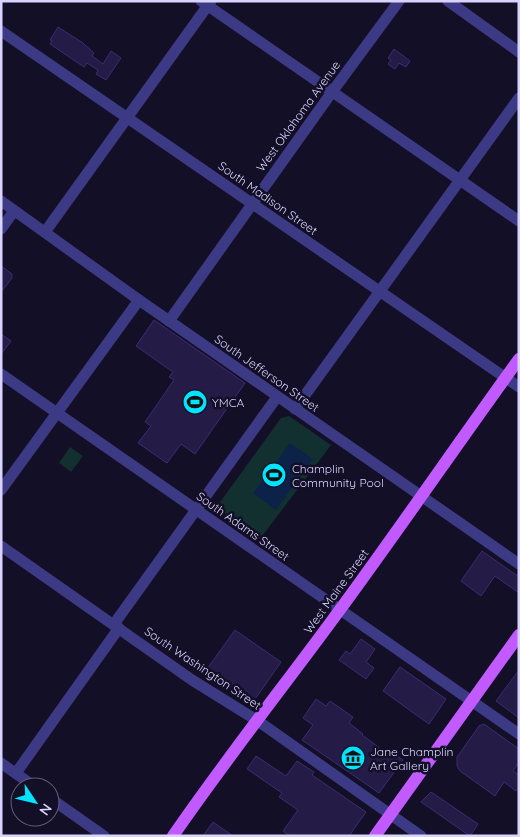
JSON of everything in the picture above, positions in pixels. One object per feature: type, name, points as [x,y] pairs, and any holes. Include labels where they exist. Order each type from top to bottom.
[{"type":"main road","name":"West Maine Street","points":[[173,836],[209,782],[258,721],[341,608],[519,359]]},
{"type":"main road","points":[[375,836],[519,635]]},
{"type":"street","name":"West Oklahoma Avenue","points":[[169,321],[399,1]]},
{"type":"street","points":[[448,1],[519,52]]},
{"type":"street","points":[[45,232],[206,3],[519,221]]},
{"type":"street","name":"South Madison Street","points":[[1,31],[519,387]]},
{"type":"street","points":[[295,409],[519,98]]},
{"type":"street","name":"South Jefferson Street","points":[[1,201],[277,397],[519,564]]},
{"type":"street","points":[[1,229],[14,211]]},
{"type":"street","points":[[1,490],[139,300]]},
{"type":"street","name":"South Adams Street","points":[[1,374],[274,565],[341,608],[519,734]]},
{"type":"street","points":[[16,774],[116,626],[277,397]]},
{"type":"street","name":"South Washington Street","points":[[1,546],[192,680],[258,721],[421,836]]},
{"type":"street","points":[[1,763],[20,777]]},
{"type":"street","points":[[60,805],[104,836]]},
{"type":"green space","name":"Champlin Community Pool","points":[[289,416],[331,445],[260,539],[219,510],[218,505],[281,418]]},
{"type":"green space","points":[[70,447],[83,456],[71,472],[59,463]]},
{"type":"water","name":"Champlin Community Pool","points":[[290,443],[313,459],[276,510],[253,493]]},
{"type":"building","points":[[58,27],[83,43],[94,53],[92,56],[103,64],[111,51],[121,58],[106,80],[96,74],[98,70],[87,63],[84,67],[50,44],[52,41],[50,40]]},
{"type":"building","points":[[394,49],[410,61],[406,67],[399,63],[395,69],[388,64],[391,60],[388,58]]},
{"type":"building","points":[[1,266],[12,274],[12,278],[1,292]]},
{"type":"building","name":"YMCA","points":[[154,320],[245,383],[195,454],[181,444],[167,463],[138,443],[151,426],[145,422],[174,380],[169,377],[173,372],[136,346]]},
{"type":"building","points":[[1,334],[11,341],[1,354]]},
{"type":"building","points":[[482,551],[519,577],[519,593],[495,576],[481,596],[461,581]]},
{"type":"building","points":[[235,630],[281,662],[253,702],[207,669]]},
{"type":"building","points":[[361,639],[375,649],[366,662],[374,668],[366,679],[339,660],[346,651],[350,654]]},
{"type":"building","points":[[400,667],[446,699],[429,724],[383,691]]},
{"type":"building","points":[[519,670],[519,718],[496,701]]},
{"type":"building","points":[[316,699],[326,706],[330,701],[353,717],[349,723],[362,735],[388,754],[390,751],[403,760],[379,793],[302,740],[313,725],[303,718]]},
{"type":"building","points":[[484,724],[519,749],[519,762],[513,771],[519,775],[519,787],[516,791],[504,782],[495,796],[460,771],[457,766],[457,757],[479,726]]},
{"type":"building","points":[[256,756],[286,776],[297,761],[314,772],[312,775],[366,812],[349,836],[290,836],[283,831],[298,810],[279,797],[282,793],[247,769]]},
{"type":"building","points":[[431,792],[478,824],[470,836],[421,802]]},
{"type":"building","points":[[213,822],[233,836],[203,836]]},
{"type":"place","name":"YMCA","points":[[195,402]]},
{"type":"place","name":"Champlin Community Pool","points":[[274,475]]},
{"type":"place","name":"Jane Champlin Art Gallery","points":[[353,758]]}]
